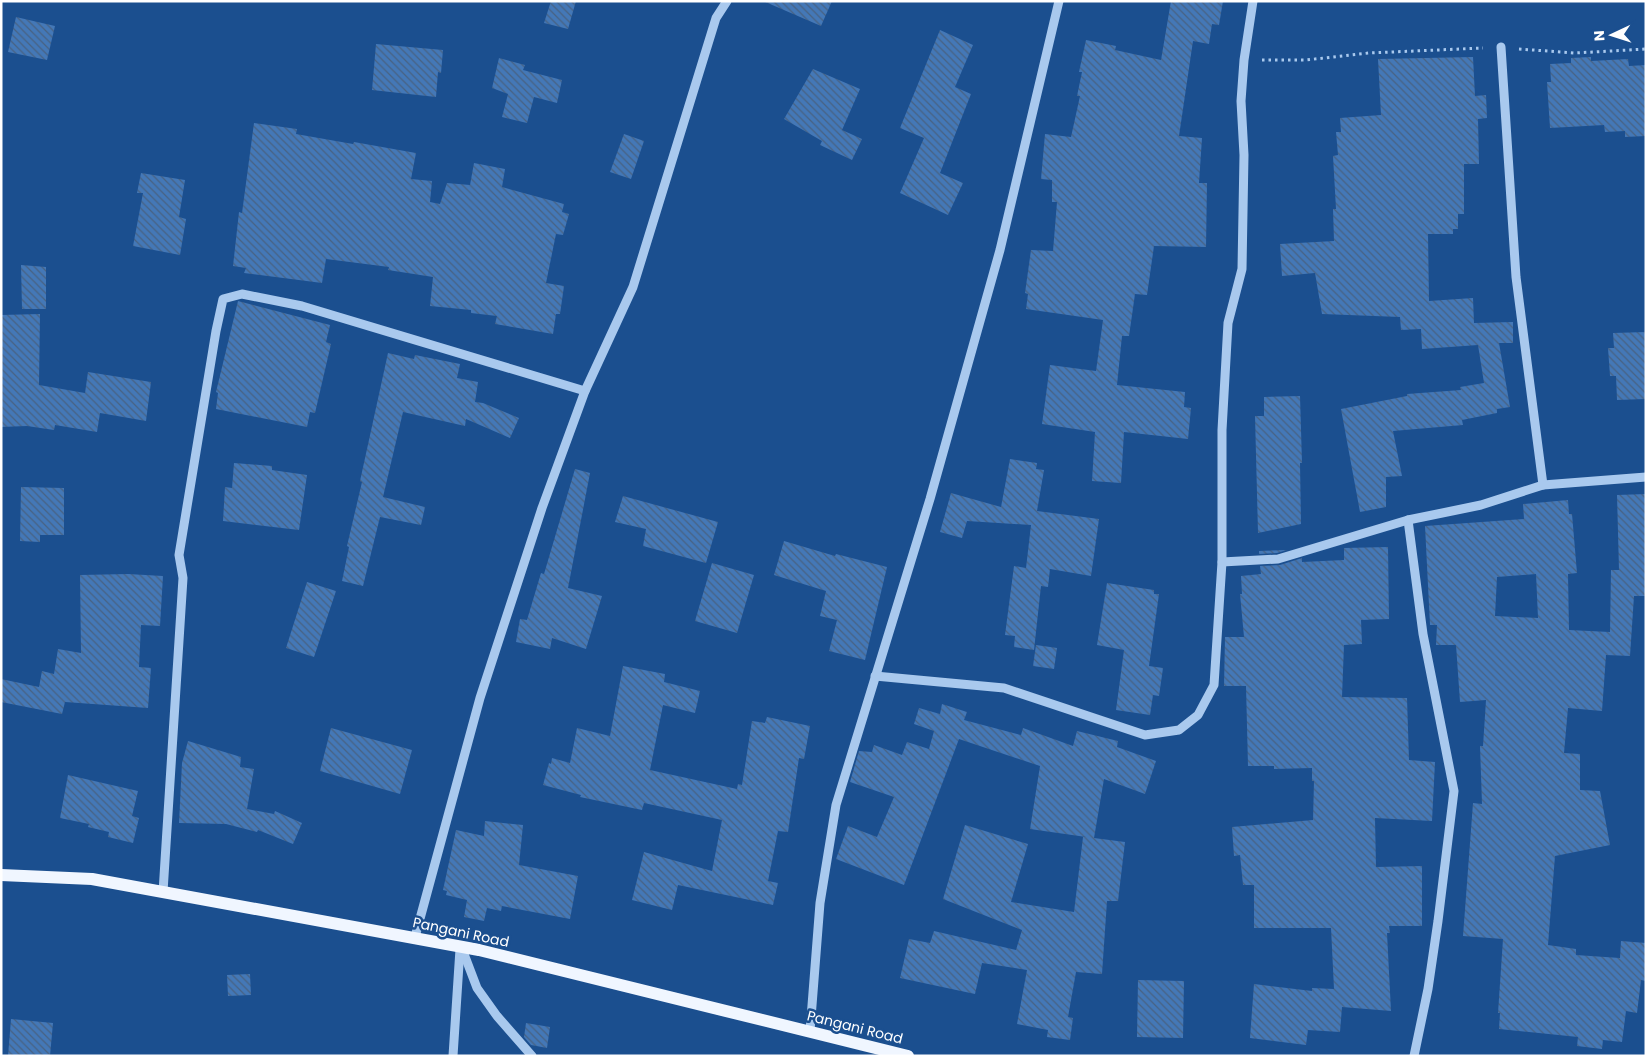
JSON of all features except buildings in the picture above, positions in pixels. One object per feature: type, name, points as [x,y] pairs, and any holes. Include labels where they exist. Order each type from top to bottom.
[{"type":"main road","name":"Pangani Road","points":[[1,875],[92,879],[460,946],[908,1056]]},
{"type":"street","points":[[414,937],[480,698],[542,508],[585,392],[633,287],[716,18],[727,1]]},
{"type":"street","points":[[810,1031],[820,903],[836,805],[930,499],[998,260],[1060,1]]},
{"type":"street","points":[[876,676],[1004,688],[1145,735],[1179,730],[1198,715],[1214,685],[1222,562],[1222,430],[1228,323],[1242,269],[1244,155],[1241,101],[1244,60],[1253,1]]},
{"type":"street","points":[[1501,47],[1516,277],[1543,485]]},
{"type":"street","points":[[163,892],[183,578],[179,555],[223,298],[242,294],[302,306],[585,392]]},
{"type":"street","points":[[1222,562],[1278,559],[1408,520],[1481,505],[1543,485],[1646,477]]},
{"type":"street","points":[[1408,520],[1424,634],[1454,791],[1428,989],[1414,1056]]},
{"type":"street","points":[[453,1056],[460,946]]},
{"type":"street","points":[[460,946],[477,988],[497,1016],[532,1056]]},
{"type":"path","points":[[1244,60],[1306,60],[1369,53],[1448,51],[1501,47],[1575,53],[1646,49]]}]
